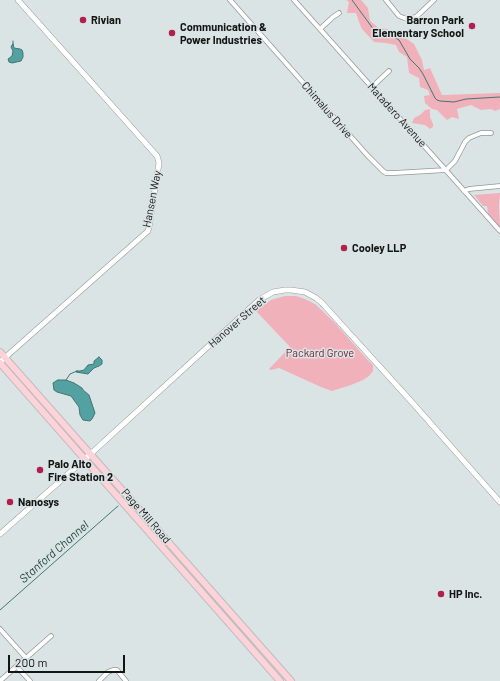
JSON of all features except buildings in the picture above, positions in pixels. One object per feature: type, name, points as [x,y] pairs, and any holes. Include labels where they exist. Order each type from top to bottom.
[{"type":"main road","name":"Page Mill Road","points":[[0,352],[2,361],[84,460],[280,681]]},
{"type":"main road","name":"Page Mill Road","points":[[2,361],[91,454],[291,681]]},
{"type":"main road","points":[[218,611],[230,612]]},
{"type":"street","name":"Hansen Way","points":[[2,361],[148,231],[159,163],[158,157],[18,0]]},
{"type":"street","name":"Chimalus Drive","points":[[230,0],[382,171],[386,173],[394,173],[446,170]]},
{"type":"street","name":"Matadero Avenue","points":[[294,0],[500,231]]},
{"type":"street","points":[[386,0],[399,16],[407,19],[416,17],[434,0]]},
{"type":"street","points":[[320,29],[339,13]]},
{"type":"street","points":[[372,87],[389,71]]},
{"type":"street","points":[[446,170],[455,161],[465,142],[469,138],[481,133],[491,133]]},
{"type":"street","points":[[464,191],[500,186]]},
{"type":"street","name":"Hanover Street","points":[[0,534],[91,454],[259,300],[273,292],[285,290],[300,291],[310,294],[322,303],[500,502]]},
{"type":"street","points":[[0,629],[26,658]]},
{"type":"street","points":[[1,680],[51,636]]},
{"type":"street","points":[[17,667],[30,681]]},
{"type":"street","points":[[99,681],[108,672],[113,670],[118,671],[126,681]]},
{"type":"green space","points":[[346,0],[361,0],[368,8],[370,21],[379,28],[387,29],[401,35],[414,44],[422,60],[424,70],[430,68],[442,95],[500,93],[500,109],[495,111],[491,109],[481,110],[471,105],[457,109],[459,119],[452,117],[447,120],[437,110],[432,109],[425,103],[424,96],[430,95],[428,90],[420,87],[419,78],[409,73],[407,57],[399,52],[396,45],[374,42],[362,29],[356,13],[347,13],[349,2]]},
{"type":"green space","points":[[430,109],[430,117],[433,127],[430,129],[425,125],[412,123],[414,118],[425,110]]},
{"type":"green space","points":[[500,193],[500,228],[488,213],[487,206],[483,206],[474,195]]},
{"type":"green space","name":"Packard Grove","points":[[285,296],[296,296],[315,304],[335,323],[373,365],[373,371],[369,376],[351,385],[332,391],[279,368],[269,369],[290,347],[256,311],[271,300]]},
{"type":"water","points":[[13,44],[14,48],[22,50],[23,57],[21,61],[12,63],[9,62],[8,59],[12,56],[13,51],[11,47]]},
{"type":"water","points":[[99,357],[102,360],[102,364],[94,368],[88,374],[76,372],[84,370],[88,365],[94,364],[94,361]]},
{"type":"water","points":[[58,380],[66,380],[74,383],[89,395],[95,413],[90,421],[83,420],[80,415],[79,407],[71,396],[54,390],[53,383]]},
{"type":"waterway","points":[[352,0],[374,30],[399,40],[410,59],[423,74],[437,100],[454,102],[466,99],[500,97]]},
{"type":"waterway","points":[[66,380],[70,374],[77,371]]},
{"type":"waterway","name":"Stanford Channel","points":[[0,610],[118,506]]},
{"type":"place","name":"Rivian","points":[[83,20]]},
{"type":"place","name":"Barron Park Elementary School","points":[[472,26]]},
{"type":"place","name":"Communication & Power Industries","points":[[172,33]]},
{"type":"place","name":"Cooley LLP","points":[[344,248]]},
{"type":"place","name":"Palo Alto Fire Station 2","points":[[40,470]]},
{"type":"place","name":"Nanosys","points":[[10,502]]},
{"type":"place","name":"HP Inc.","points":[[441,594]]}]
